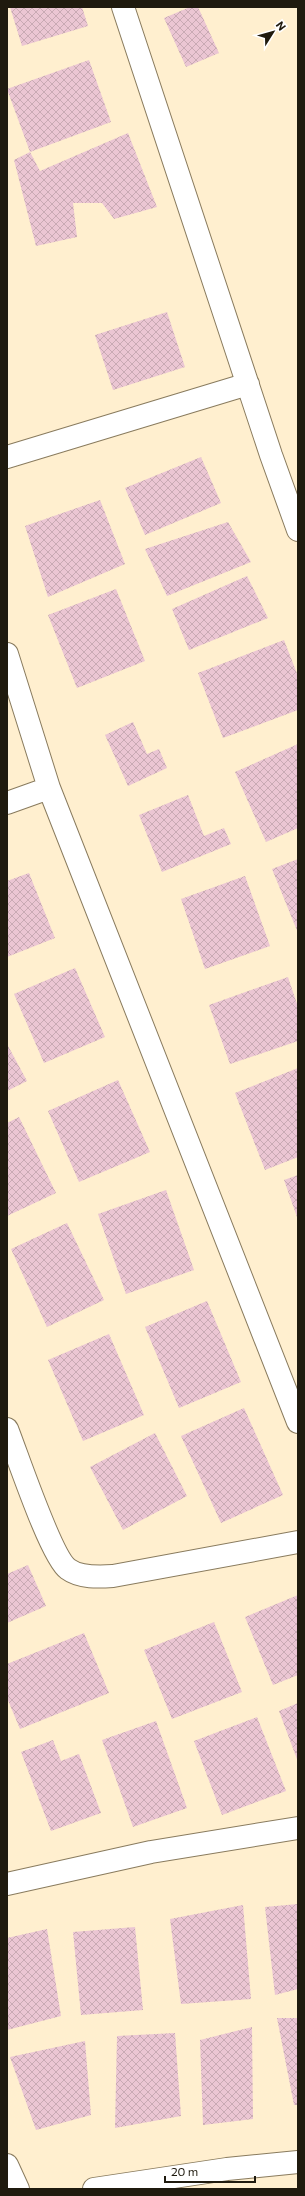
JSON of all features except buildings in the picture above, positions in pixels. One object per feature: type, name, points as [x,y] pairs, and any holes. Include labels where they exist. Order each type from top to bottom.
[{"type":"street","points":[[123,7],[298,530]]},
{"type":"street","points":[[7,457],[248,384]]},
{"type":"street","points":[[7,654],[49,788],[298,1422]]},
{"type":"street","points":[[7,802],[49,788]]},
{"type":"street","points":[[7,1429],[53,1546],[68,1569],[76,1573],[86,1576],[113,1576],[298,1542]]},
{"type":"street","points":[[7,1884],[151,1852],[298,1828]]},
{"type":"street","points":[[94,2189],[227,2168],[298,2162]]},
{"type":"street","points":[[7,2165],[18,2189]]}]
